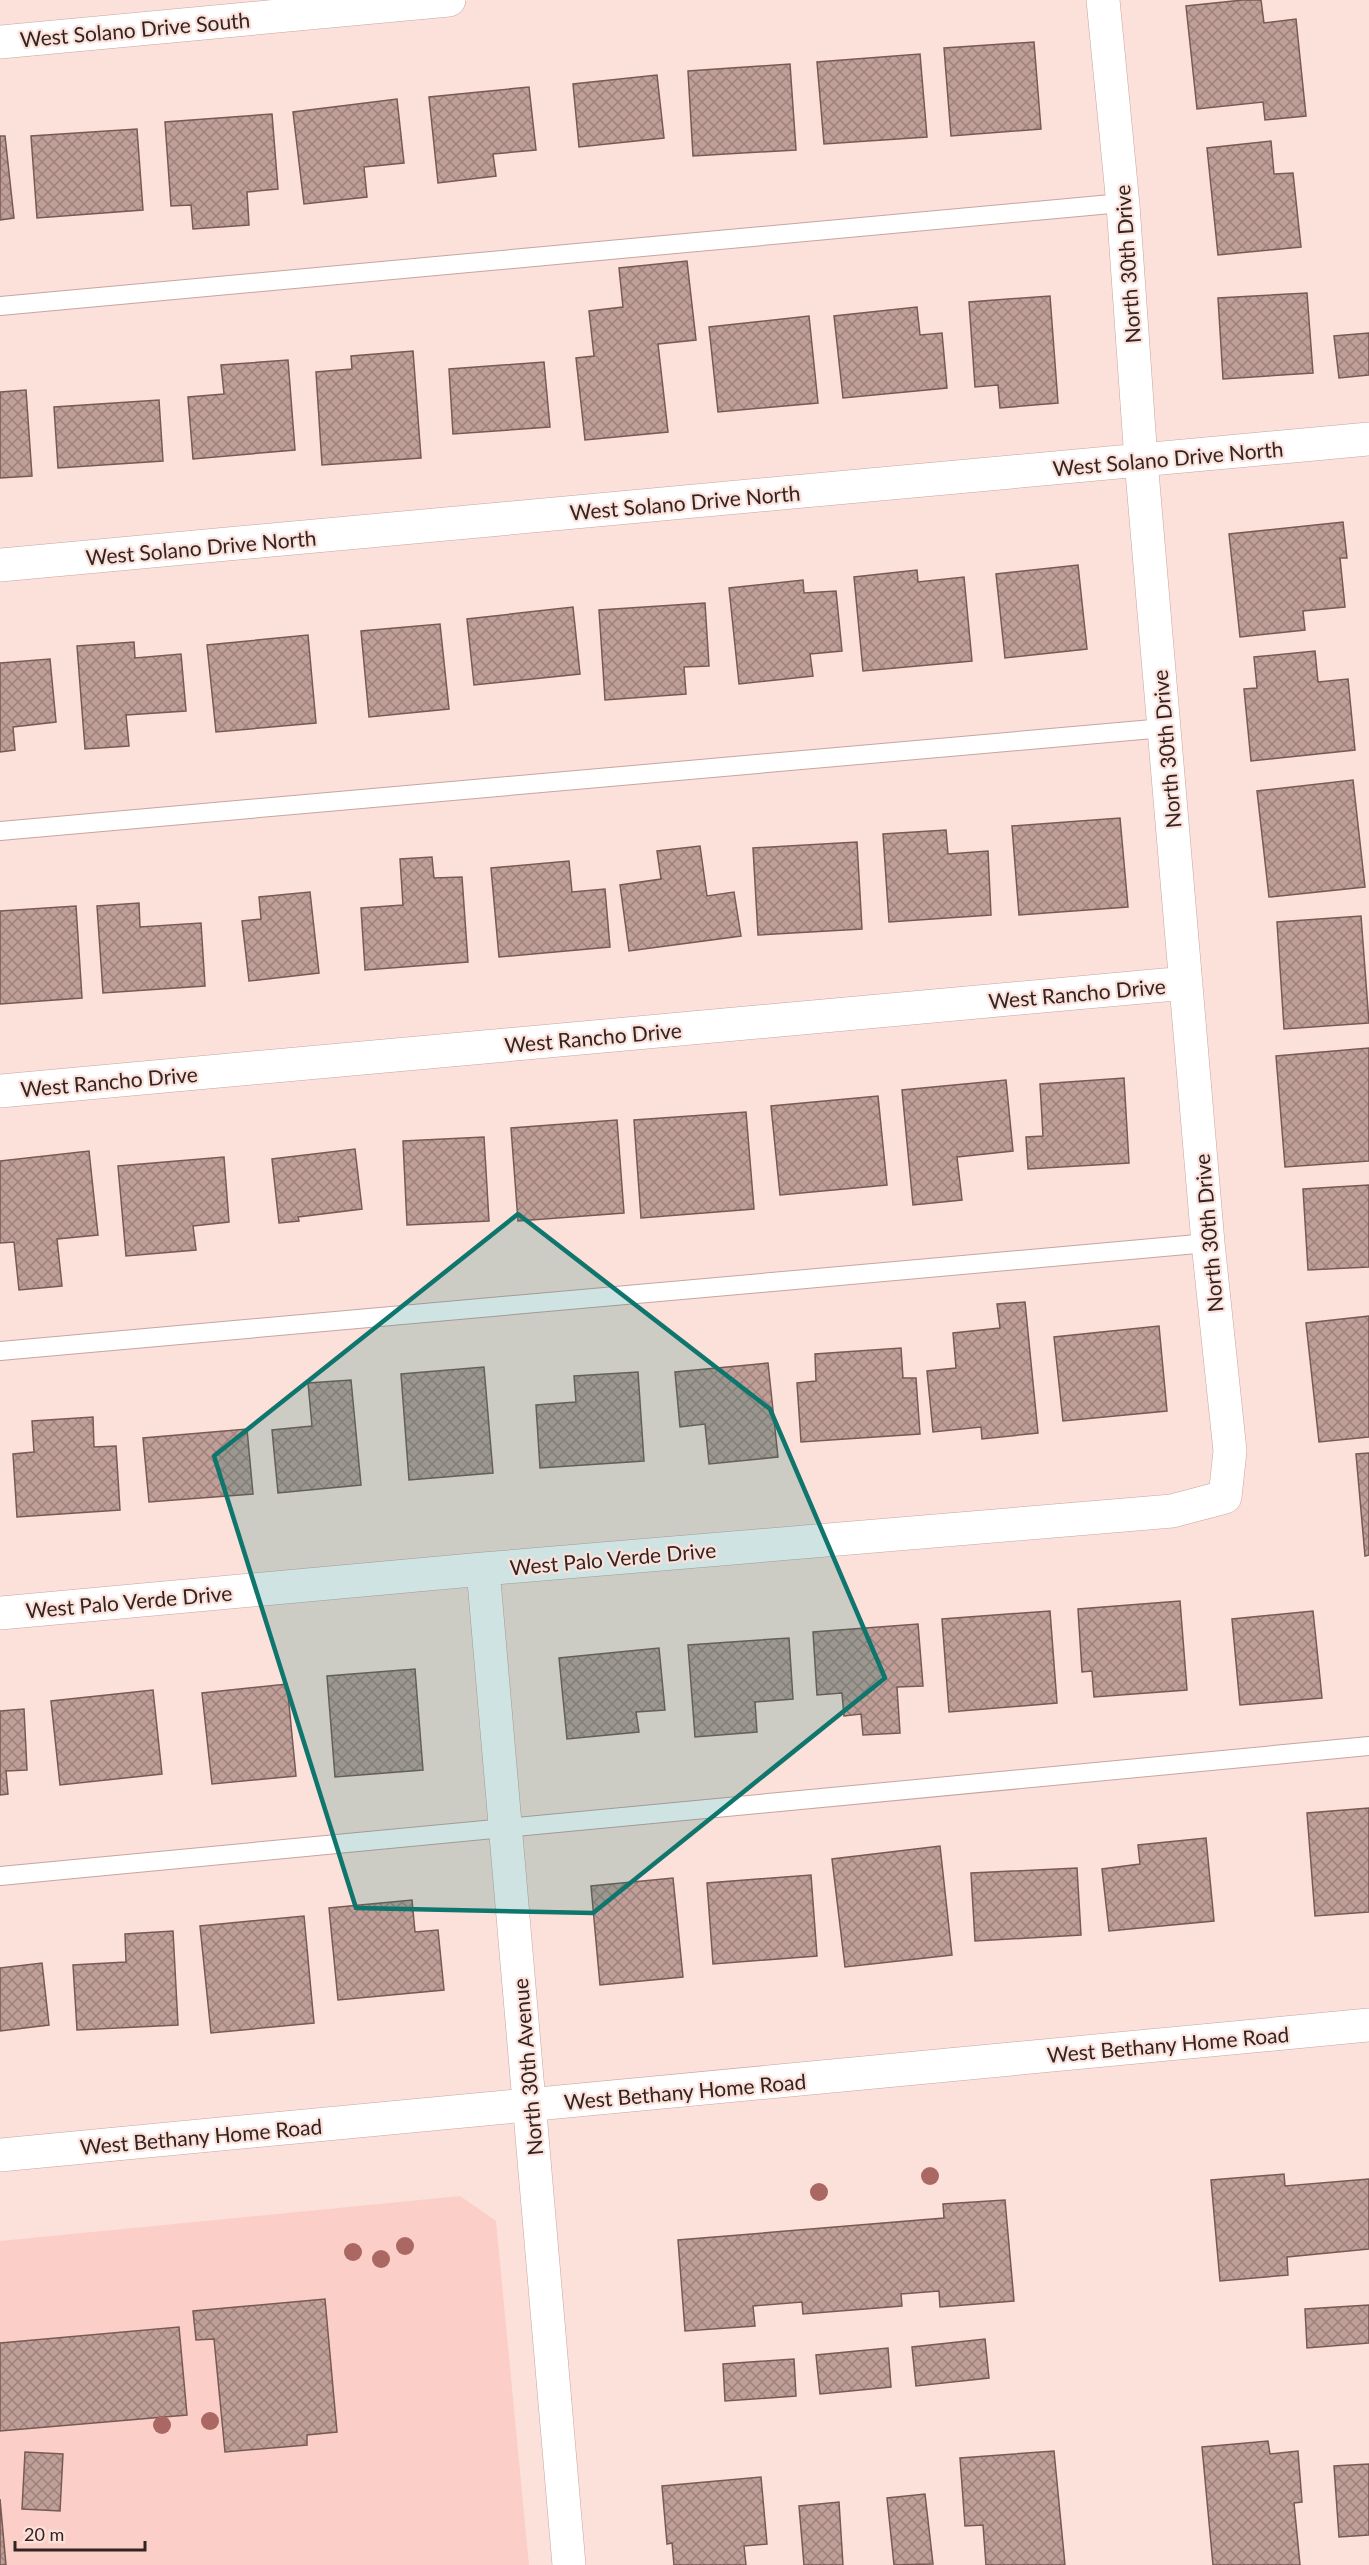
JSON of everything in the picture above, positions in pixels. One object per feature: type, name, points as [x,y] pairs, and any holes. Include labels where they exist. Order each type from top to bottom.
[{"type":"street","name":"West Solano Drive South","points":[[0,42],[449,0]]},
{"type":"street","name":"North 30th Drive","points":[[1103,0],[1122,203],[1141,460],[1208,1243],[1230,1451],[1225,1497]]},
{"type":"street","name":"West Solano Drive North","points":[[0,565],[1369,439]]},
{"type":"street","name":"West Rancho Drive","points":[[0,1091],[1186,983]]},
{"type":"street","name":"West Palo Verde Drive","points":[[0,1613],[483,1569],[1172,1511],[1225,1497]]},
{"type":"street","name":"North 30th Avenue","points":[[483,1569],[569,2565]]},
{"type":"street","name":"West Bethany Home Road","points":[[0,2155],[1369,2025]]},
{"type":"lane","points":[[0,306],[1122,203]]},
{"type":"lane","points":[[0,831],[1164,728]]},
{"type":"lane","points":[[0,1351],[1208,1243]]},
{"type":"lane","points":[[0,1876],[1369,1746]]},
{"type":"highlighted area","points":[[518,1214],[770,1409],[885,1678],[593,1913],[356,1908],[214,1456]]},
{"type":"shaded area","points":[[460,2196],[496,2221],[529,2565],[0,2565],[0,2241]]},
{"type":"building","points":[[1261,0],[1264,23],[1296,19],[1306,116],[1265,120],[1263,102],[1197,109],[1186,6]]},
{"type":"building","points":[[1034,42],[1041,129],[951,136],[944,48]]},
{"type":"building","points":[[920,54],[927,137],[824,144],[817,62]]},
{"type":"building","points":[[790,64],[796,150],[693,156],[688,71]]},
{"type":"building","points":[[657,75],[664,138],[579,147],[573,84]]},
{"type":"building","points":[[529,87],[536,150],[493,154],[496,176],[438,183],[429,97]]},
{"type":"building","points":[[397,99],[404,163],[364,167],[367,197],[304,204],[293,112]]},
{"type":"building","points":[[272,114],[278,189],[247,192],[249,225],[193,229],[191,205],[171,206],[165,122]]},
{"type":"building","points":[[137,129],[143,210],[37,218],[31,136]]},
{"type":"building","points":[[0,136],[5,136],[14,218],[0,220]]},
{"type":"building","points":[[1271,141],[1274,174],[1293,173],[1301,247],[1218,255],[1207,148]]},
{"type":"building","points":[[687,261],[696,340],[658,344],[668,432],[585,440],[576,358],[594,356],[589,311],[623,307],[619,268]]},
{"type":"building","points":[[1307,293],[1313,373],[1223,379],[1218,298]]},
{"type":"building","points":[[1050,296],[1058,403],[1000,408],[998,385],[975,387],[969,302]]},
{"type":"building","points":[[917,307],[920,335],[942,333],[947,388],[843,398],[834,316]]},
{"type":"building","points":[[809,316],[818,403],[718,412],[709,327]]},
{"type":"building","points":[[1369,333],[1369,375],[1339,378],[1334,336]]},
{"type":"building","points":[[413,351],[421,458],[322,465],[316,372],[352,369],[351,356]]},
{"type":"building","points":[[288,360],[295,450],[193,459],[188,397],[224,394],[221,365]]},
{"type":"building","points":[[544,362],[550,427],[453,434],[449,369]]},
{"type":"building","points":[[26,390],[32,476],[0,478],[0,392]]},
{"type":"building","points":[[159,400],[163,461],[58,468],[54,407]]},
{"type":"building","points":[[1343,522],[1347,558],[1340,558],[1345,607],[1303,611],[1305,630],[1240,637],[1229,534]]},
{"type":"building","points":[[1078,565],[1087,649],[1005,658],[996,574]]},
{"type":"building","points":[[917,570],[918,582],[964,577],[972,661],[863,671],[854,577]]},
{"type":"building","points":[[803,580],[804,593],[836,591],[842,651],[810,654],[813,676],[739,684],[729,588]]},
{"type":"building","points":[[705,603],[709,666],[684,667],[686,694],[605,700],[599,610]]},
{"type":"building","points":[[573,607],[580,674],[474,685],[467,619]]},
{"type":"building","points":[[440,624],[449,709],[369,717],[361,631]]},
{"type":"building","points":[[308,635],[316,723],[216,732],[207,645]]},
{"type":"building","points":[[134,642],[135,658],[181,654],[186,711],[126,715],[129,746],[85,749],[77,646]]},
{"type":"building","points":[[1315,651],[1318,682],[1348,679],[1355,750],[1251,761],[1244,689],[1257,688],[1254,657]]},
{"type":"building","points":[[50,659],[56,722],[13,727],[15,750],[0,752],[0,663]]},
{"type":"building","points":[[1353,780],[1365,887],[1269,897],[1257,791]]},
{"type":"building","points":[[1120,818],[1128,907],[1019,915],[1012,826]]},
{"type":"building","points":[[946,830],[948,854],[988,851],[991,915],[889,922],[883,834]]},
{"type":"building","points":[[857,842],[862,929],[758,935],[753,848]]},
{"type":"building","points":[[700,846],[707,896],[734,892],[741,936],[629,951],[620,885],[661,879],[657,851]]},
{"type":"building","points":[[432,857],[434,878],[462,877],[468,962],[365,970],[361,908],[403,905],[400,859]]},
{"type":"building","points":[[569,861],[572,892],[605,889],[610,947],[499,957],[491,868]]},
{"type":"building","points":[[310,892],[319,973],[249,981],[242,921],[261,919],[259,897]]},
{"type":"building","points":[[139,903],[140,927],[201,923],[205,986],[103,993],[97,906]]},
{"type":"building","points":[[76,906],[82,998],[0,1004],[0,911]]},
{"type":"building","points":[[1361,916],[1369,1023],[1284,1029],[1277,922]]},
{"type":"building","points":[[1369,1048],[1369,1161],[1285,1167],[1276,1056]]},
{"type":"building","points":[[1124,1078],[1129,1163],[1028,1169],[1026,1137],[1043,1136],[1040,1084]]},
{"type":"building","points":[[1006,1080],[1013,1151],[957,1157],[962,1200],[913,1205],[902,1090]]},
{"type":"building","points":[[878,1096],[887,1185],[780,1195],[771,1106]]},
{"type":"building","points":[[746,1112],[754,1209],[641,1218],[634,1120]]},
{"type":"building","points":[[617,1120],[624,1213],[518,1221],[511,1128]]},
{"type":"building","points":[[484,1137],[489,1221],[407,1225],[403,1141]]},
{"type":"building","points":[[355,1149],[362,1209],[298,1217],[299,1221],[279,1223],[272,1159]]},
{"type":"building","points":[[89,1151],[98,1235],[57,1239],[62,1286],[19,1290],[14,1242],[0,1243],[0,1161]]},
{"type":"building","points":[[224,1157],[229,1222],[193,1226],[196,1250],[126,1256],[118,1166]]},
{"type":"building","points":[[1369,1185],[1369,1267],[1308,1270],[1303,1189]]},
{"type":"building","points":[[1025,1302],[1038,1433],[982,1439],[981,1427],[933,1432],[927,1371],[956,1368],[953,1333],[1000,1328],[997,1304]]},
{"type":"building","points":[[1369,1316],[1369,1437],[1319,1442],[1306,1323]]},
{"type":"building","points":[[1159,1326],[1167,1411],[1063,1421],[1054,1337]]},
{"type":"building","points":[[901,1348],[903,1378],[916,1378],[920,1434],[801,1442],[797,1383],[816,1381],[815,1354]]},
{"type":"building","points":[[768,1363],[778,1457],[709,1464],[705,1424],[680,1427],[675,1372]]},
{"type":"building","points":[[484,1367],[493,1473],[409,1480],[401,1374]]},
{"type":"building","points":[[638,1372],[644,1461],[540,1468],[536,1405],[576,1402],[574,1376]]},
{"type":"building","points":[[351,1380],[361,1485],[278,1493],[272,1430],[312,1426],[308,1383]]},
{"type":"building","points":[[93,1417],[94,1447],[116,1446],[120,1510],[17,1517],[13,1454],[34,1452],[32,1421]]},
{"type":"building","points":[[247,1429],[253,1494],[149,1502],[143,1438]]},
{"type":"building","points":[[1369,1453],[1369,1555],[1365,1556],[1356,1454]]},
{"type":"building","points":[[1180,1601],[1187,1690],[1094,1697],[1092,1671],[1082,1672],[1078,1609]]},
{"type":"building","points":[[1050,1611],[1057,1703],[949,1712],[942,1619]]},
{"type":"building","points":[[1313,1611],[1322,1698],[1240,1705],[1232,1619]]},
{"type":"building","points":[[918,1624],[923,1686],[897,1687],[900,1733],[863,1735],[861,1714],[844,1716],[842,1693],[817,1695],[813,1632]]},
{"type":"building","points":[[789,1638],[793,1699],[755,1702],[757,1732],[695,1737],[688,1645]]},
{"type":"building","points":[[659,1648],[665,1710],[636,1712],[639,1732],[567,1739],[559,1658]]},
{"type":"building","points":[[415,1669],[423,1770],[335,1777],[327,1676]]},
{"type":"building","points":[[287,1684],[296,1776],[212,1784],[202,1693]]},
{"type":"building","points":[[153,1690],[162,1774],[60,1785],[51,1701]]},
{"type":"building","points":[[24,1709],[27,1770],[6,1771],[8,1794],[0,1795],[0,1711]]},
{"type":"building","points":[[1369,1808],[1369,1912],[1315,1916],[1307,1813]]},
{"type":"building","points":[[1206,1838],[1214,1921],[1109,1931],[1102,1869],[1140,1864],[1138,1845]]},
{"type":"building","points":[[940,1846],[952,1955],[845,1967],[832,1859]]},
{"type":"building","points":[[1077,1868],[1081,1935],[975,1941],[971,1873]]},
{"type":"building","points":[[811,1875],[817,1956],[713,1964],[707,1883]]},
{"type":"building","points":[[673,1878],[683,1977],[600,1985],[591,1886]]},
{"type":"building","points":[[412,1900],[415,1932],[438,1930],[444,1990],[338,2000],[329,1908]]},
{"type":"building","points":[[304,1916],[314,2023],[211,2033],[200,1926]]},
{"type":"building","points":[[173,1931],[178,2025],[77,2030],[73,1965],[126,1962],[125,1934]]},
{"type":"building","points":[[42,1963],[49,2025],[0,2031],[0,1968]]},
{"type":"building","points":[[1284,2174],[1285,2186],[1369,2179],[1369,2249],[1287,2257],[1288,2275],[1220,2281],[1211,2180]]},
{"type":"building","points":[[1005,2200],[1014,2301],[940,2307],[939,2291],[901,2294],[902,2306],[803,2314],[802,2302],[753,2306],[755,2326],[685,2331],[678,2240],[944,2218],[943,2204]]},
{"type":"building","points":[[325,2299],[337,2432],[307,2435],[307,2445],[225,2452],[214,2339],[196,2340],[193,2311]]},
{"type":"building","points":[[1369,2305],[1369,2343],[1307,2348],[1305,2309]]},
{"type":"building","points":[[179,2327],[187,2415],[0,2431],[0,2343]]},
{"type":"building","points":[[985,2339],[989,2378],[916,2386],[912,2347]]},
{"type":"building","points":[[888,2348],[891,2387],[820,2394],[816,2355]]},
{"type":"building","points":[[794,2359],[796,2396],[725,2401],[723,2364]]},
{"type":"building","points":[[1268,2441],[1270,2454],[1298,2451],[1302,2502],[1294,2503],[1300,2565],[1213,2565],[1202,2447]]},
{"type":"building","points":[[1054,2451],[1065,2565],[986,2565],[983,2525],[965,2526],[960,2458]]},
{"type":"building","points":[[25,2452],[63,2454],[60,2511],[22,2509]]},
{"type":"building","points":[[1369,2464],[1369,2535],[1339,2537],[1334,2466]]},
{"type":"building","points":[[761,2477],[767,2544],[744,2546],[746,2565],[674,2565],[672,2543],[667,2544],[662,2486]]},
{"type":"building","points":[[925,2494],[933,2564],[894,2565],[887,2498]]},
{"type":"building","points":[[0,2499],[6,2565],[0,2565]]},
{"type":"building","points":[[839,2502],[843,2565],[804,2565],[799,2506]]}]
